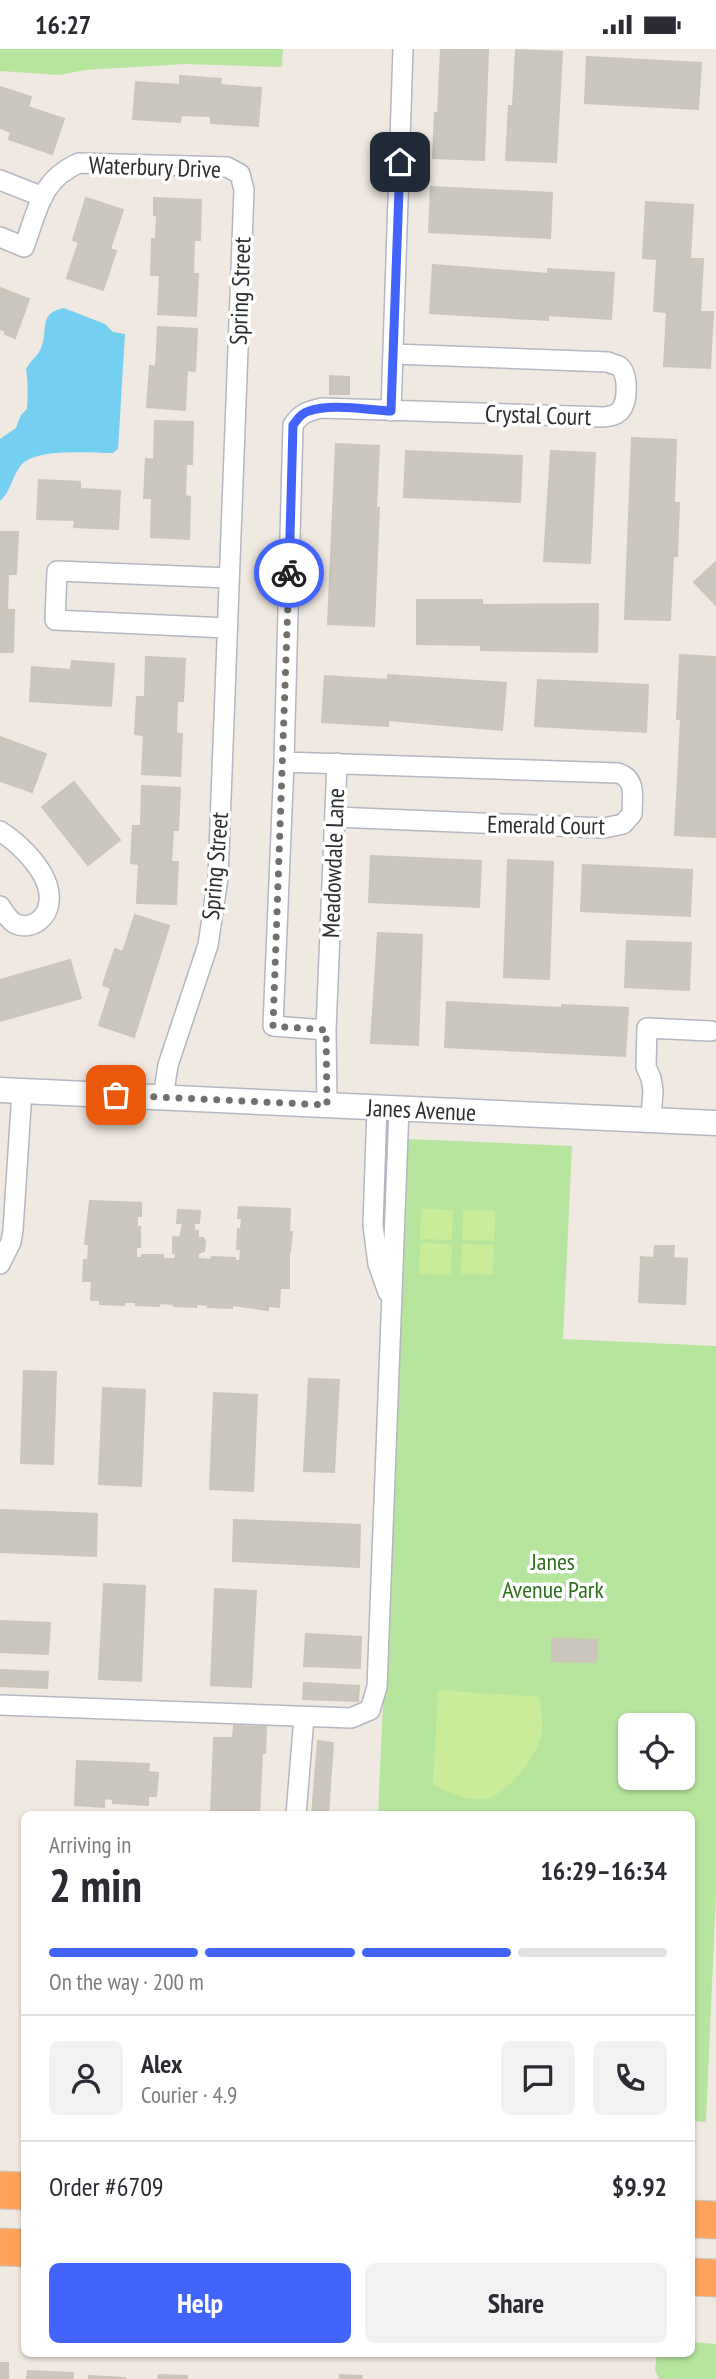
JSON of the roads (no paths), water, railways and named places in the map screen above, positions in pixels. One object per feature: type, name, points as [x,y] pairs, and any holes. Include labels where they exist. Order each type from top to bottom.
[{"type":"highway","points":[[0,2190],[21,2191]]},
{"type":"highway","points":[[695,2219],[716,2220]]},
{"type":"highway","points":[[0,2247],[21,2248]]},
{"type":"highway","points":[[695,2277],[716,2278]]},
{"type":"street","points":[[326,1030],[273,1026],[284,762],[293,425],[299,416],[307,411],[322,408],[391,411],[403,49]]},
{"type":"street","name":"Waterbury Drive","points":[[0,237],[24,247],[50,183],[62,170],[79,163],[227,167],[240,173]]},
{"type":"street","name":"Spring Street","points":[[163,1098],[168,1065],[208,945],[218,878],[244,190],[240,173]]},
{"type":"street","points":[[0,180],[43,197]]},
{"type":"street","name":"Crystal Court","points":[[391,411],[604,417],[616,414],[625,399],[625,376],[619,367],[607,362],[394,353]]},
{"type":"street","points":[[227,628],[55,619],[57,571],[229,577]]},
{"type":"street","name":"Meadowdale Lane","points":[[284,762],[337,763],[326,1030],[327,1105]]},
{"type":"street","name":"Emerald Court","points":[[335,817],[615,827],[623,824],[632,814],[633,787],[627,777],[618,773],[337,763]]},
{"type":"street","points":[[0,831],[23,850],[38,869],[48,885],[50,901],[44,916],[34,925],[14,923],[0,906]]},
{"type":"street","points":[[651,1120],[653,1090],[652,1077],[646,1067],[647,1028],[711,1031]]},
{"type":"street","points":[[0,1264],[11,1242],[15,1214],[11,1090]]},
{"type":"street","name":"Janes Avenue","points":[[11,1090],[716,1123]]},
{"type":"street","points":[[0,1705],[351,1718],[370,1710],[377,1687],[391,1303],[388,1107]]},
{"type":"street","points":[[296,1811],[304,1717]]},
{"type":"water","points":[[64,308],[105,324],[113,332],[125,334],[118,449],[113,453],[52,453],[30,459],[19,468],[0,501],[0,439],[16,428],[21,415],[27,409],[26,370],[42,345],[47,319],[55,311]]},
{"type":"park label","name":"Janes Avenue Park","points":[[553,1575]]}]
